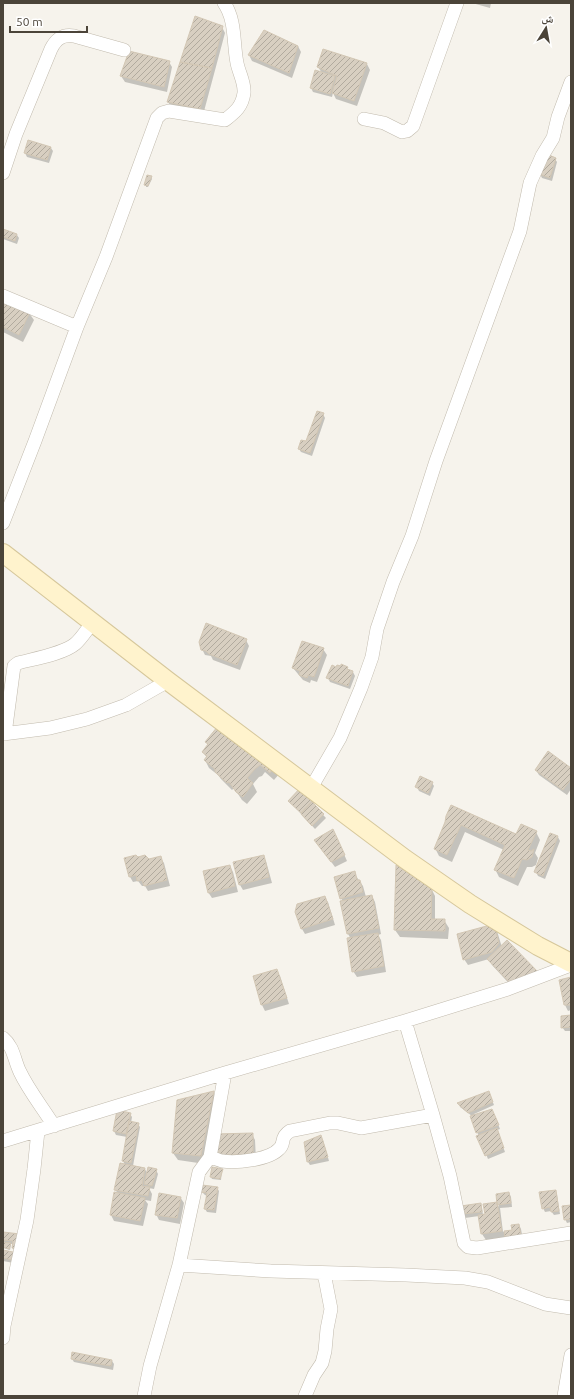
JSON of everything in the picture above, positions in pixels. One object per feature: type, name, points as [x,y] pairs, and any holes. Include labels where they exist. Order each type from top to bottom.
[{"type":"street","points":[[3,523],[77,327],[106,257],[159,115],[169,112],[225,120],[238,110],[244,93],[243,80],[237,64],[232,20],[229,10],[224,3]]},
{"type":"street","points":[[364,120],[384,123],[402,132],[408,131],[413,126],[457,3]]},
{"type":"street","points":[[3,173],[16,134],[56,40],[63,36],[71,35],[124,50]]},
{"type":"street","points":[[311,788],[340,738],[361,688],[372,657],[377,630],[393,582],[412,536],[436,461],[520,231],[530,183],[542,156],[553,138],[558,117],[571,82]]},
{"type":"street","points":[[3,296],[77,327]]},
{"type":"street","points":[[3,553],[168,681],[437,882],[504,925],[571,964]]},
{"type":"street","points":[[93,622],[75,644],[69,648],[18,663],[14,666],[4,734],[50,728],[88,719],[126,705],[168,681]]},
{"type":"street","points":[[3,1141],[225,1072],[405,1021],[508,989],[571,964]]},
{"type":"street","points":[[405,1021],[434,1115],[450,1176],[464,1243],[468,1247],[477,1248],[571,1233]]},
{"type":"street","points":[[3,1038],[7,1041],[13,1051],[19,1071],[54,1126]]},
{"type":"street","points":[[144,1396],[150,1366],[179,1265],[199,1172],[210,1156],[225,1072]]},
{"type":"street","points":[[210,1156],[221,1161],[245,1161],[268,1156],[277,1152],[282,1147],[283,1138],[290,1131],[330,1123],[338,1123],[361,1128],[434,1115]]},
{"type":"street","points":[[3,1329],[27,1220],[38,1131]]},
{"type":"street","points":[[179,1265],[270,1271],[406,1275],[480,1280],[510,1289],[545,1304],[571,1308]]},
{"type":"street","points":[[305,1396],[314,1375],[322,1363],[325,1352],[331,1309],[324,1273]]},
{"type":"street","points":[[564,1396],[571,1355]]},
{"type":"building","points":[[195,16],[223,26],[212,68],[180,62]]},
{"type":"building","points":[[264,30],[298,46],[289,73],[248,55]]},
{"type":"building","points":[[323,49],[367,63],[354,101],[332,93],[337,76],[317,67]]},
{"type":"building","points":[[129,51],[170,61],[164,87],[120,76]]},
{"type":"building","points":[[180,62],[212,68],[200,109],[167,102]]},
{"type":"building","points":[[315,70],[335,76],[330,94],[310,88]]},
{"type":"building","points":[[28,140],[51,147],[47,160],[24,153]]},
{"type":"building","points":[[549,155],[556,158],[550,178],[539,174]]},
{"type":"building","points":[[147,175],[152,176],[148,186],[144,185]]},
{"type":"building","points":[[3,229],[17,234],[15,241],[3,237]]},
{"type":"building","points":[[3,302],[30,312],[19,335],[3,327]]},
{"type":"building","points":[[317,411],[324,413],[310,453],[298,449],[301,440],[306,441]]},
{"type":"building","points":[[206,623],[247,639],[237,665],[201,650],[199,642]]},
{"type":"building","points":[[302,641],[324,648],[314,677],[308,675],[307,678],[299,675],[300,671],[292,668]]},
{"type":"building","points":[[341,664],[348,667],[347,669],[353,671],[348,686],[326,678],[332,665],[336,667],[337,665],[341,666]]},
{"type":"building","points":[[222,721],[276,765],[270,773],[260,765],[255,769],[247,778],[253,783],[243,797],[236,792],[229,782],[227,783],[215,772],[215,769],[204,760],[207,756],[202,752],[208,744],[205,742]]},
{"type":"building","points":[[548,751],[571,768],[571,779],[563,790],[535,770]]},
{"type":"building","points":[[420,776],[433,782],[428,793],[415,787]]},
{"type":"building","points":[[302,786],[314,799],[301,813],[288,801]]},
{"type":"building","points":[[312,802],[324,814],[312,826],[301,814]]},
{"type":"building","points":[[451,805],[516,834],[521,824],[537,831],[528,850],[531,851],[534,849],[532,857],[527,860],[522,859],[514,878],[494,870],[505,845],[461,825],[447,855],[434,849]]},
{"type":"building","points":[[333,829],[345,855],[331,862],[314,840]]},
{"type":"building","points":[[550,833],[558,836],[543,876],[534,872]]},
{"type":"building","points":[[136,855],[138,857],[145,855],[149,859],[161,856],[167,880],[144,886],[142,880],[137,881],[136,875],[129,877],[124,858]]},
{"type":"building","points":[[264,855],[269,877],[239,885],[233,862]]},
{"type":"building","points":[[230,865],[235,886],[208,893],[203,871]]},
{"type":"building","points":[[396,865],[432,887],[431,919],[445,919],[445,931],[394,930]]},
{"type":"building","points":[[355,871],[357,880],[360,880],[363,892],[340,899],[334,877]]},
{"type":"building","points":[[372,895],[379,928],[347,934],[340,901]]},
{"type":"building","points":[[325,896],[333,919],[301,929],[295,912],[297,904]]},
{"type":"building","points":[[494,924],[499,943],[492,952],[463,960],[457,934]]},
{"type":"building","points":[[378,933],[384,966],[352,972],[347,938]]},
{"type":"building","points":[[507,940],[539,973],[511,984],[487,959]]},
{"type":"building","points":[[277,969],[287,998],[261,1005],[253,976]]},
{"type":"building","points":[[571,977],[571,1005],[564,1005],[559,980]]},
{"type":"building","points":[[571,1015],[571,1027],[561,1028],[561,1016]]},
{"type":"building","points":[[214,1091],[201,1156],[172,1153],[177,1100]]},
{"type":"building","points":[[489,1091],[493,1102],[468,1113],[457,1103]]},
{"type":"building","points":[[492,1109],[499,1125],[476,1133],[470,1116]]},
{"type":"building","points":[[117,1110],[131,1113],[126,1134],[113,1131]]},
{"type":"building","points":[[129,1121],[139,1123],[131,1163],[122,1161]]},
{"type":"building","points":[[497,1128],[504,1148],[485,1156],[476,1136]]},
{"type":"building","points":[[253,1133],[253,1154],[216,1156],[215,1134]]},
{"type":"building","points":[[321,1135],[328,1157],[307,1162],[304,1142]]},
{"type":"building","points":[[120,1163],[145,1168],[142,1186],[150,1187],[148,1196],[114,1190]]},
{"type":"building","points":[[148,1167],[157,1169],[152,1186],[144,1184]]},
{"type":"building","points":[[212,1167],[223,1169],[220,1179],[210,1177]]},
{"type":"building","points":[[202,1185],[218,1187],[214,1210],[204,1209],[207,1193],[201,1192]]},
{"type":"building","points":[[556,1190],[559,1211],[551,1212],[550,1207],[542,1209],[539,1192]]},
{"type":"building","points":[[114,1192],[145,1198],[140,1221],[110,1215]]},
{"type":"building","points":[[509,1192],[511,1203],[497,1205],[496,1194]]},
{"type":"building","points":[[159,1193],[181,1197],[177,1218],[155,1215]]},
{"type":"building","points":[[497,1202],[502,1231],[481,1234],[478,1215],[485,1214],[483,1204]]},
{"type":"building","points":[[481,1203],[482,1212],[462,1214],[461,1206]]},
{"type":"building","points":[[571,1205],[571,1219],[564,1220],[562,1206]]},
{"type":"building","points":[[519,1224],[521,1237],[505,1239],[504,1231],[512,1230],[511,1225]]},
{"type":"building","points":[[3,1232],[20,1234],[18,1249],[12,1248],[13,1241],[3,1240]]},
{"type":"building","points":[[3,1242],[11,1243],[9,1249],[3,1247]]},
{"type":"building","points":[[3,1250],[18,1253],[17,1261],[3,1258]]},
{"type":"building","points":[[72,1352],[112,1360],[111,1366],[71,1359]]}]
